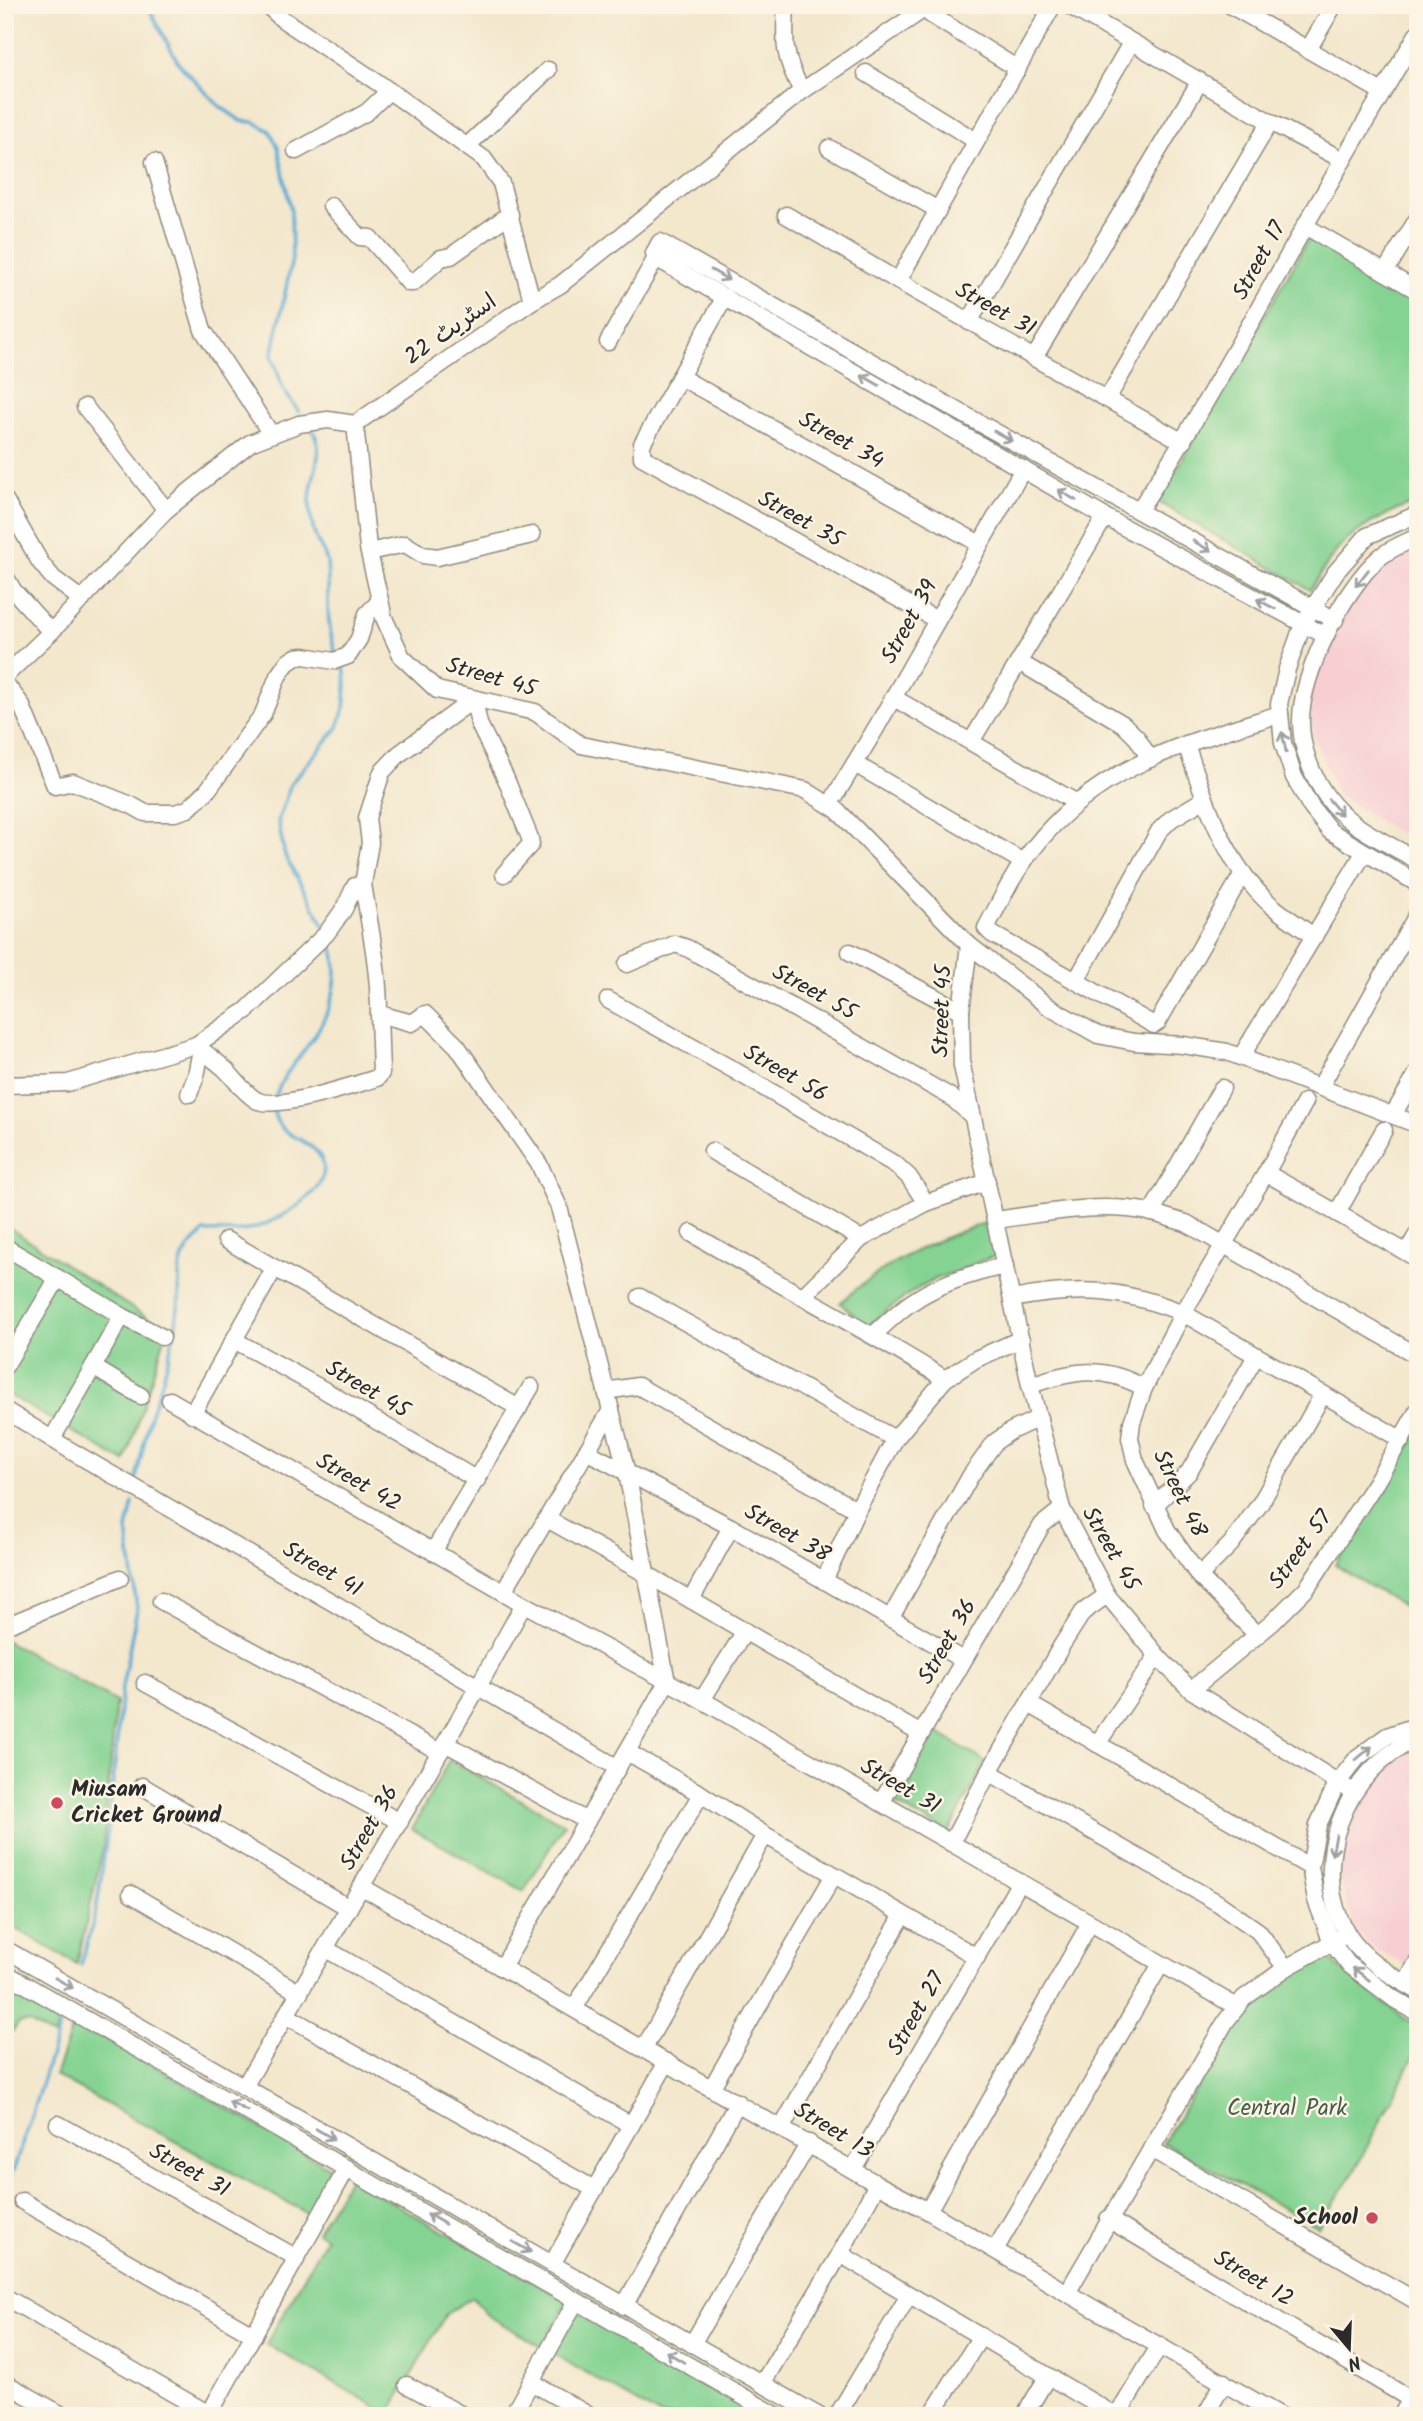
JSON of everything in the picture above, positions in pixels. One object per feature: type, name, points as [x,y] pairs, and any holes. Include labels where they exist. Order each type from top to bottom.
[{"type":"street","points":[[267,5],[282,19],[484,159],[501,183],[532,301]]},
{"type":"street","points":[[786,5],[784,42],[789,67],[802,91]]},
{"type":"street","points":[[898,281],[1053,5]]},
{"type":"street","points":[[1068,5],[1270,122],[1343,160]]},
{"type":"street","points":[[1230,5],[1382,92]]},
{"type":"street","points":[[1308,50],[1334,5]]},
{"type":"street","points":[[931,10],[1018,69]]},
{"type":"street","name":"اسٹریٹ 22","points":[[355,424],[532,301],[560,285],[802,91],[931,10]]},
{"type":"street","name":"Street 17","points":[[1139,510],[1183,442],[1418,33]]},
{"type":"street","points":[[969,322],[1131,43]]},
{"type":"street","points":[[467,146],[548,70]]},
{"type":"street","points":[[866,73],[976,141]]},
{"type":"street","points":[[1034,358],[1200,81]]},
{"type":"street","points":[[296,151],[367,112],[389,91]]},
{"type":"street","points":[[1107,400],[1270,122]]},
{"type":"street","points":[[829,148],[938,210]]},
{"type":"street","points":[[154,162],[204,330],[271,434]]},
{"type":"street","points":[[331,206],[360,237],[370,238],[409,283],[413,283],[441,258],[450,256],[510,214]]},
{"type":"street","name":"Street 31","points":[[786,215],[1183,442]]},
{"type":"street","points":[[1385,272],[1418,218]]},
{"type":"street","points":[[1305,226],[1418,291]]},
{"type":"street","points":[[657,251],[725,297],[1105,517],[1326,636]]},
{"type":"street","points":[[608,342],[657,251]]},
{"type":"street","points":[[657,251],[974,420],[1335,620]]},
{"type":"street","points":[[680,377],[725,297]]},
{"type":"street","name":"Street 35","points":[[680,377],[642,443],[642,457],[937,620]]},
{"type":"street","name":"Street 34","points":[[680,377],[980,544]]},
{"type":"street","points":[[85,407],[166,510]]},
{"type":"street","points":[[5,676],[51,632],[166,510],[250,443],[299,424],[328,420],[355,424]]},
{"type":"street","points":[[967,436],[974,420]]},
{"type":"street","name":"Street 45","points":[[355,424],[369,552],[384,618],[402,657],[419,675],[437,690],[535,712],[581,745],[805,790],[836,810],[969,946],[961,1011],[962,1066],[1030,1385],[1062,1510],[1107,1595],[1157,1656],[1191,1690],[1353,1792]]},
{"type":"street","name":"Street 39","points":[[835,796],[894,698],[1023,469]]},
{"type":"street","points":[[5,499],[40,562],[53,578],[82,600]]},
{"type":"street","points":[[1418,514],[1367,537],[1335,573],[1303,624],[1287,670],[1279,704],[1283,743],[1294,778],[1311,807],[1330,831],[1418,884]]},
{"type":"street","points":[[971,742],[1105,517]]},
{"type":"street","points":[[369,552],[405,544],[423,555],[437,558],[532,536]]},
{"type":"street","points":[[1418,537],[1382,555],[1357,583],[1326,636],[1306,684],[1301,720],[1302,736],[1311,769],[1326,797],[1345,819],[1418,861]]},
{"type":"street","points":[[5,576],[13,590],[51,632]]},
{"type":"street","points":[[5,683],[21,704],[55,786],[73,782],[131,805],[145,814],[175,813],[188,809],[224,769],[263,714],[278,676],[287,663],[296,657],[304,656],[341,658],[359,639],[367,614],[380,601]]},
{"type":"street","points":[[1019,662],[1123,724],[1137,738],[1150,758]]},
{"type":"street","points":[[894,698],[1077,803]]},
{"type":"street","points":[[198,1047],[225,1070],[244,1092],[259,1102],[289,1101],[340,1090],[377,1078],[381,1073],[379,984],[363,884],[370,844],[367,818],[382,772],[399,754],[474,699],[480,724],[530,838],[531,844],[504,874]]},
{"type":"street","points":[[1243,873],[1158,1023],[1154,1025],[992,934],[986,928],[1032,850],[1085,795],[1121,772],[1150,758],[1280,714]]},
{"type":"street","points":[[1186,744],[1218,831],[1243,873],[1270,904],[1314,937]]},
{"type":"street","points":[[855,764],[1023,863]]},
{"type":"street","points":[[1302,792],[1318,782]]},
{"type":"street","points":[[1076,981],[1159,831],[1171,819],[1205,799]]},
{"type":"street","points":[[1241,1057],[1364,853]]},
{"type":"street","points":[[5,1085],[68,1083],[198,1047],[247,1010],[326,934],[344,909],[355,886],[363,884]]},
{"type":"street","points":[[1320,1087],[1418,913]]},
{"type":"street","name":"Street 55","points":[[626,964],[675,944],[687,948],[951,1097],[971,1115]]},
{"type":"street","points":[[969,946],[1049,1007],[1098,1035],[1134,1042],[1183,1045],[1241,1057],[1418,1125]]},
{"type":"street","points":[[849,953],[961,1011]]},
{"type":"street","name":"Street 56","points":[[608,1000],[896,1165],[909,1177],[926,1203]]},
{"type":"street","points":[[379,1014],[412,1023],[425,1014],[432,1018],[457,1046],[538,1164],[559,1207],[627,1473],[667,1682],[502,1968]]},
{"type":"street","points":[[190,1094],[197,1076],[198,1047]]},
{"type":"street","points":[[1393,1115],[1418,1072]]},
{"type":"street","points":[[1151,1213],[1222,1088]]},
{"type":"street","name":"Street 48","points":[[1257,1635],[1199,1576],[1182,1554],[1154,1506],[1135,1460],[1130,1438],[1135,1409],[1183,1313],[1306,1102]]},
{"type":"street","points":[[1337,1213],[1384,1130]]},
{"type":"street","points":[[712,1152],[861,1239]]},
{"type":"street","points":[[1266,1174],[1412,1255],[1418,1233]]},
{"type":"street","points":[[803,1296],[861,1239],[926,1203],[987,1182]]},
{"type":"street","points":[[996,1220],[1075,1209],[1114,1209],[1151,1213],[1186,1223],[1418,1356]]},
{"type":"street","points":[[691,1233],[873,1335],[945,1379]]},
{"type":"street","points":[[226,1240],[519,1408]]},
{"type":"street","points":[[5,1247],[162,1337]]},
{"type":"street","points":[[873,1335],[911,1302],[942,1285],[974,1273],[1005,1266]]},
{"type":"street","points":[[192,1414],[274,1269]]},
{"type":"street","points":[[5,1366],[58,1278]]},
{"type":"street","points":[[1012,1299],[1071,1290],[1115,1293],[1148,1299],[1183,1313],[1402,1440]]},
{"type":"street","points":[[640,1297],[895,1439]]},
{"type":"street","points":[[52,1439],[122,1316]]},
{"type":"street","points":[[824,1581],[857,1510],[895,1439],[945,1379],[976,1359],[1021,1339]]},
{"type":"street","name":"Street 45","points":[[234,1340],[477,1480]]},
{"type":"street","points":[[1154,1506],[1189,1472],[1256,1356]]},
{"type":"street","points":[[93,1367],[141,1396]]},
{"type":"street","points":[[1030,1385],[1067,1373],[1110,1372],[1144,1388]]},
{"type":"street","points":[[606,1391],[638,1386],[857,1510]]},
{"type":"street","points":[[433,1552],[531,1387]]},
{"type":"street","points":[[1199,1576],[1231,1544],[1260,1504],[1323,1394]]},
{"type":"street","name":"Street 42","points":[[170,1400],[531,1607]]},
{"type":"street","name":"Street 41","points":[[5,1410],[618,1768]]},
{"type":"street","points":[[503,1592],[611,1410]]},
{"type":"street","name":"Street 57","points":[[1191,1690],[1272,1623],[1307,1588],[1402,1440],[1418,1410]]},
{"type":"street","points":[[890,1619],[971,1475],[995,1442],[1039,1418]]},
{"type":"street","name":"Street 38","points":[[586,1451],[731,1527],[963,1660]]},
{"type":"street","name":"Street 36","points":[[881,1803],[1042,1525],[1062,1510]]},
{"type":"street","points":[[547,1518],[921,1734]]},
{"type":"street","points":[[691,1600],[731,1527]]},
{"type":"street","points":[[5,1624],[120,1578]]},
{"type":"street","points":[[951,1843],[989,1772],[1083,1612],[1107,1595]]},
{"type":"street","points":[[161,1601],[587,1821]]},
{"type":"street","name":"Street 31","points":[[531,1607],[702,1700],[1237,2007]]},
{"type":"street","name":"Street 36","points":[[244,2087],[478,1687],[531,1607]]},
{"type":"street","points":[[702,1700],[745,1631]]},
{"type":"street","points":[[1097,1744],[1157,1656]]},
{"type":"street","points":[[145,1683],[400,1822]]},
{"type":"street","points":[[1029,1704],[1310,1867]]},
{"type":"street","points":[[1418,1725],[1387,1736],[1358,1757],[1337,1783],[1318,1825],[1310,1867],[1316,1900],[1332,1943],[1348,1964],[1418,2013]]},
{"type":"street","points":[[1418,1739],[1385,1756],[1353,1792],[1340,1822],[1331,1865],[1336,1906],[1347,1934],[1361,1952],[1411,1987],[1418,1961]]},
{"type":"street","points":[[627,1752],[976,1957]]},
{"type":"street","points":[[989,1772],[1218,1903],[1258,1931],[1286,1968]]},
{"type":"street","points":[[142,1786],[349,1908]]},
{"type":"street","points":[[574,2009],[701,1794]]},
{"type":"street","points":[[644,2048],[765,1835]]},
{"type":"street","points":[[712,2087],[834,1875]]},
{"type":"street","name":"Street 27","points":[[853,2169],[1020,1882]]},
{"type":"street","name":"Street 13","points":[[362,1887],[1281,2416]]},
{"type":"street","points":[[131,1894],[300,1993]]},
{"type":"street","points":[[782,2127],[903,1915]]},
{"type":"street","points":[[928,2211],[1090,1923]]},
{"type":"street","points":[[1067,2293],[1226,2021],[1244,1998],[1286,1968],[1347,1934]]},
{"type":"street","points":[[5,1949],[819,2416]]},
{"type":"street","points":[[326,1949],[631,2126]]},
{"type":"street","points":[[995,2250],[1161,1964]]},
{"type":"street","points":[[5,1973],[777,2416]]},
{"type":"street","points":[[287,2017],[594,2189]]},
{"type":"street","points":[[552,2264],[667,2062]]},
{"type":"street","points":[[624,2306],[738,2102]]},
{"type":"street","points":[[281,2130],[291,2114]]},
{"type":"street","name":"Street 31","points":[[58,2124],[297,2258]]},
{"type":"street","points":[[692,2344],[810,2143]]},
{"type":"street","points":[[1151,2149],[1418,2302]]},
{"type":"street","points":[[5,2297],[209,2415],[347,2168]]},
{"type":"street","points":[[762,2384],[840,2254],[877,2184]]},
{"type":"street","points":[[22,2201],[254,2334]]},
{"type":"street","name":"Street 12","points":[[1108,2219],[1414,2393]]},
{"type":"street","points":[[480,2245],[491,2229]]},
{"type":"street","points":[[840,2254],[1116,2416],[1160,2345]]},
{"type":"street","points":[[837,2416],[909,2295]]},
{"type":"street","points":[[512,2416],[576,2301]]},
{"type":"street","points":[[932,2416],[981,2336]]},
{"type":"street","points":[[713,2380],[724,2362]]},
{"type":"street","points":[[1024,2416],[1048,2376]]},
{"type":"street","points":[[531,2382],[590,2416]]},
{"type":"street","points":[[1205,2416],[1224,2382]]},
{"type":"street","points":[[5,2383],[64,2416]]},
{"type":"street","points":[[407,2385],[464,2416]]},
{"type":"street","points":[[1401,2416],[1414,2393]]},
{"type":"shaded area","points":[[1418,544],[1418,844],[1339,797],[1313,736],[1309,687],[1330,637],[1360,591],[1387,558]]},
{"type":"shaded area","points":[[1418,1747],[1418,1972],[1367,1944],[1354,1929],[1340,1879],[1343,1840],[1361,1799],[1382,1766]]},
{"type":"green space","points":[[1310,236],[1418,303],[1418,502],[1385,515],[1355,533],[1338,549],[1310,590],[1158,502]]},
{"type":"green space","points":[[985,1223],[995,1256],[913,1291],[867,1326],[840,1303],[873,1276],[908,1255]]},
{"type":"green space","points":[[5,1225],[167,1331],[125,1462],[5,1393]]},
{"type":"green space","points":[[1418,1432],[1418,1615],[1335,1565]]},
{"type":"green space","name":"Miusam Cricket Ground","points":[[5,1640],[116,1702],[103,1848],[77,1964],[5,1922]]},
{"type":"green space","points":[[932,1729],[986,1762],[948,1833],[891,1801]]},
{"type":"green space","points":[[449,1760],[564,1824],[524,1891],[412,1829]]},
{"type":"green space","name":"Central Park","points":[[1325,1956],[1418,2029],[1418,2048],[1354,2172],[1318,2227],[1163,2143],[1248,2005],[1284,1977]]},
{"type":"green space","points":[[5,1981],[62,2012],[54,2037],[28,2022],[19,2023],[12,2032],[5,2027]]},
{"type":"green space","points":[[75,2020],[339,2173],[312,2216],[55,2076]]},
{"type":"green space","points":[[349,2178],[568,2301],[542,2347],[487,2315],[473,2297],[446,2314],[389,2414],[266,2344],[326,2238],[317,2232]]},
{"type":"green space","points":[[580,2310],[764,2416],[661,2416],[553,2354]]},
{"type":"waterway","points":[[147,5],[179,64],[218,105],[241,121],[254,122],[270,131],[278,147],[291,211],[292,259],[272,356],[284,391],[299,412]]},
{"type":"waterway","points":[[311,428],[318,446],[311,491],[311,515],[313,529],[327,563],[329,619],[336,654]]},
{"type":"waterway","points":[[325,927],[285,856],[278,821],[291,783],[338,727],[344,709],[346,687],[342,664]]},
{"type":"waterway","points":[[275,1099],[284,1078],[321,1024],[332,998],[336,970],[331,942]]},
{"type":"waterway","points":[[136,1479],[150,1416],[175,1331],[179,1273],[183,1257],[204,1232],[247,1230],[290,1211],[316,1189],[323,1176],[323,1163],[315,1150],[283,1129],[278,1123],[273,1106]]},
{"type":"waterway","points":[[81,1965],[96,1911],[109,1824],[122,1687],[137,1609],[127,1529],[133,1503]]},
{"type":"waterway","points":[[5,2189],[15,2166],[60,2026]]},
{"type":"place","name":"Miusam Cricket Ground","points":[[57,1803]]},
{"type":"place","name":"School","points":[[1372,2218]]}]
